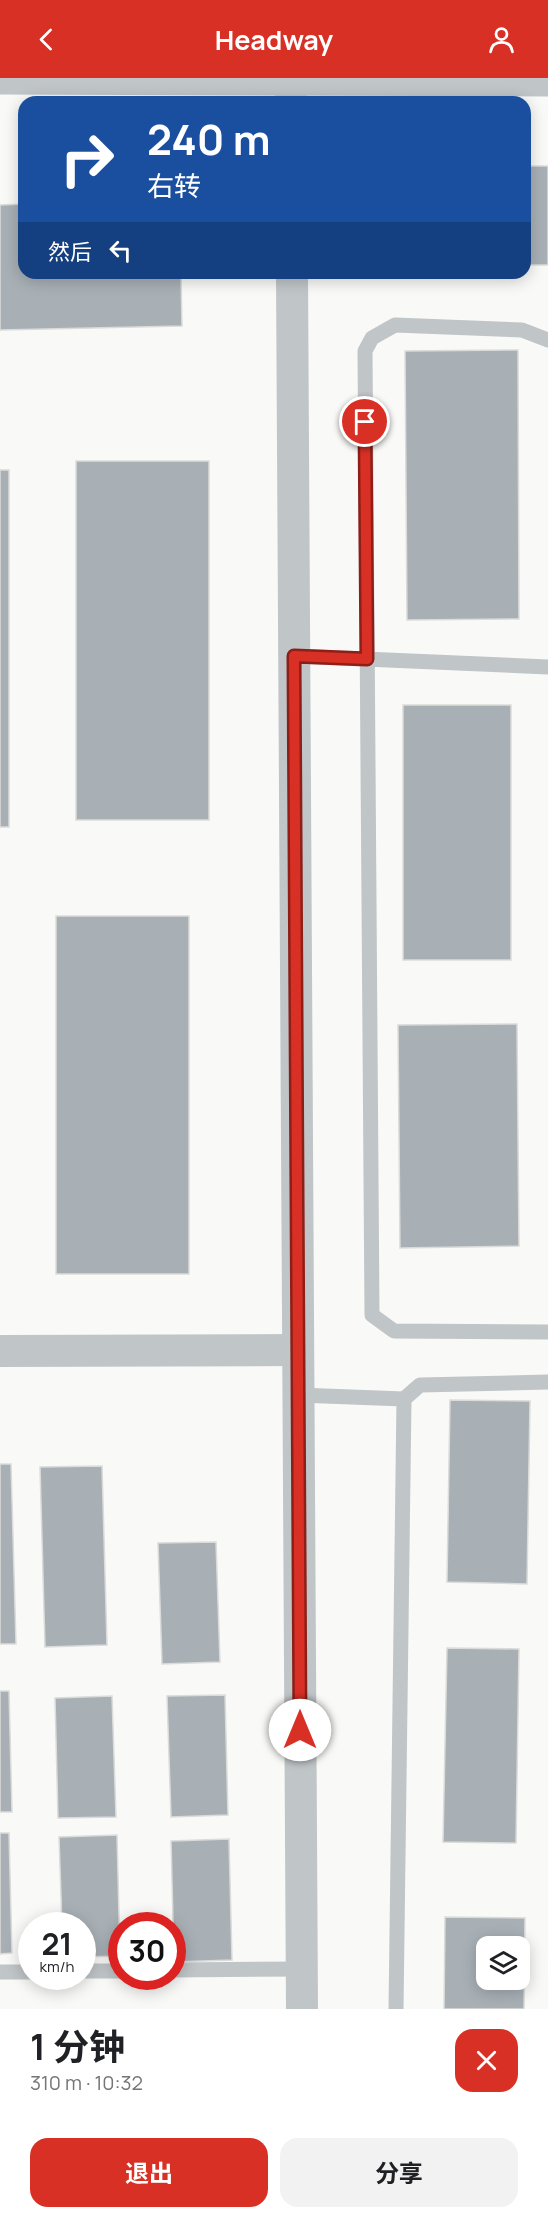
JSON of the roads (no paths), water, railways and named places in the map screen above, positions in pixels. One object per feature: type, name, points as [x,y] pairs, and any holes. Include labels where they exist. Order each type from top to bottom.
[{"type":"street","points":[[0,78],[291,86],[548,80]]},
{"type":"street","points":[[292,279],[302,2009]]},
{"type":"street","points":[[0,1351],[298,1350]]},
{"type":"lane","points":[[548,340],[522,330],[395,325],[372,338],[365,351],[372,1315],[394,1331],[548,1332]]},
{"type":"lane","points":[[294,656],[548,667]]},
{"type":"lane","points":[[298,1395],[404,1399],[420,1385],[548,1382]]},
{"type":"lane","points":[[396,2009],[404,1399]]},
{"type":"lane","points":[[186,1970],[302,1969]]},
{"type":"lane","points":[[0,1972],[18,1972]]}]
